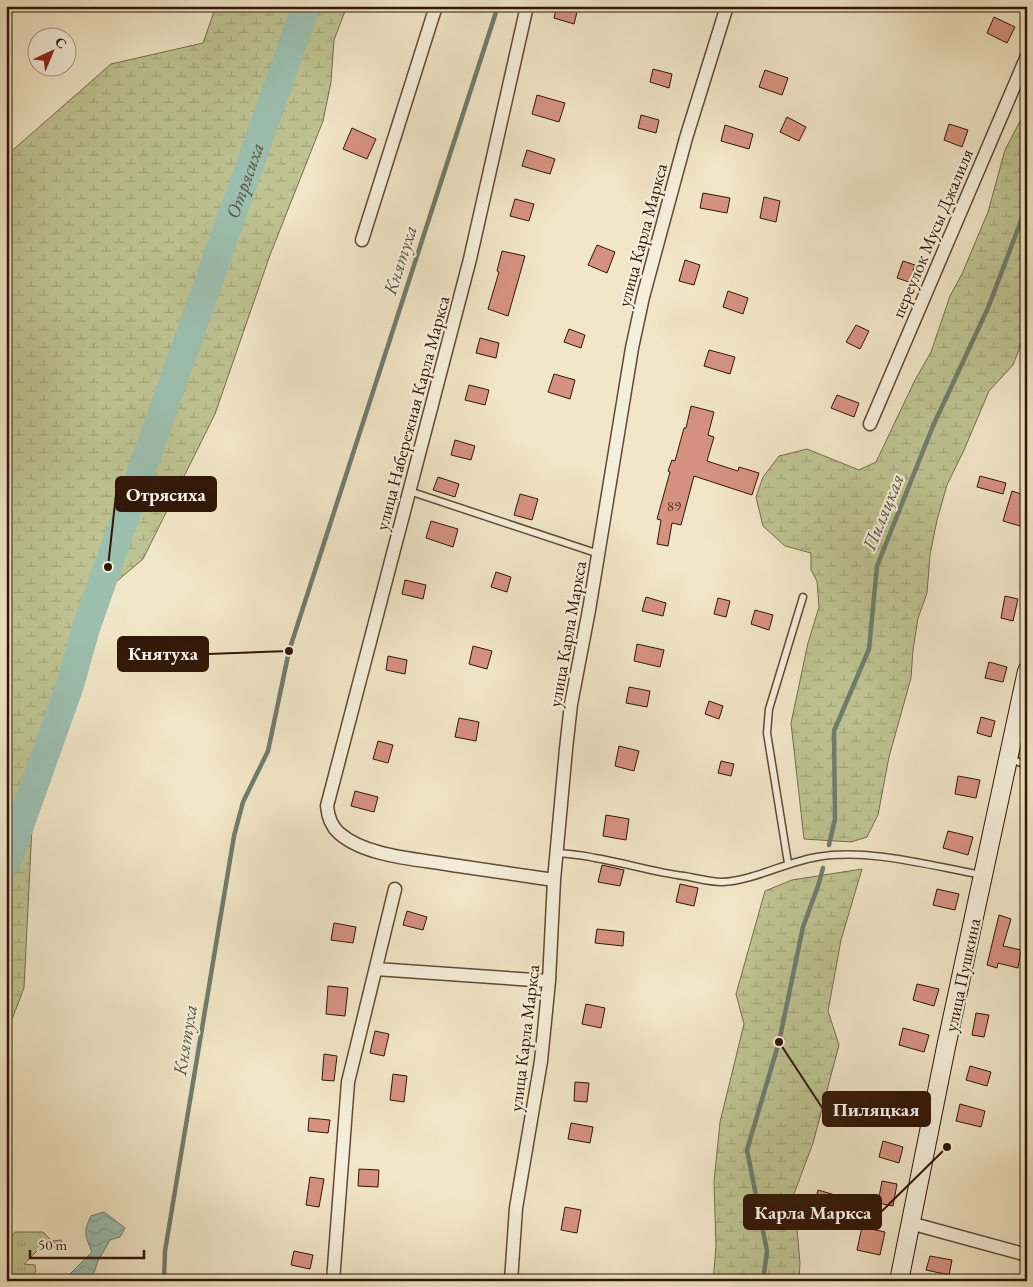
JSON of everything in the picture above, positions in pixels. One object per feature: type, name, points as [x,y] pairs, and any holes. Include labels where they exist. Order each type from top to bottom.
[{"type":"street","points":[[362,240],[436,6]]},
{"type":"street","name":"улица Набережная Карла Маркса","points":[[527,6],[470,259],[327,806],[332,826],[347,839],[373,851],[554,880]]},
{"type":"street","name":"улица Карла Маркса","points":[[511,1281],[516,1208],[537,1088],[549,981],[554,880],[571,704],[599,554],[632,348],[643,297],[686,138],[727,6]]},
{"type":"street","name":"переулок Мусы Джалиля","points":[[870,424],[1027,56]]},
{"type":"street","name":"улица Пушкина","points":[[899,1281],[1027,671]]},
{"type":"street","points":[[333,1281],[348,1082],[395,889]]},
{"type":"street","points":[[376,969],[549,981]]},
{"type":"street","points":[[910,1223],[1027,1255]]},
{"type":"lane","points":[[409,491],[599,554]]},
{"type":"lane","points":[[788,863],[767,733],[769,709],[802,596]]},
{"type":"lane","points":[[1008,759],[1027,765]]},
{"type":"lane","points":[[557,853],[594,857],[667,874],[721,882],[740,879],[788,863],[818,856],[866,856],[984,876]]},
{"type":"green space","points":[[216,6],[347,6],[334,40],[331,82],[323,121],[270,255],[215,414],[143,559],[97,598],[36,745],[24,988],[6,1035],[6,156],[111,64],[203,43]]},
{"type":"green space","points":[[1027,108],[1027,322],[1025,334],[1013,365],[989,391],[947,485],[930,555],[927,593],[918,618],[911,678],[889,757],[878,815],[867,837],[851,842],[804,839],[791,723],[808,643],[819,607],[817,581],[811,570],[811,553],[785,546],[763,526],[756,497],[763,477],[779,456],[807,449],[859,470],[876,462],[915,380],[931,352],[950,296],[962,274],[988,212],[1005,150]]},
{"type":"green space","points":[[862,869],[841,940],[828,1011],[839,1045],[813,1143],[794,1194],[800,1263],[799,1281],[713,1281],[716,1247],[714,1182],[720,1122],[744,1024],[736,994],[765,891],[792,880]]},
{"type":"green space","points":[[15,1232],[43,1232],[52,1241],[61,1240],[65,1249],[41,1247],[24,1264],[35,1265],[36,1271],[28,1281],[6,1281],[6,1246]]},
{"type":"water","points":[[104,1212],[125,1228],[120,1237],[110,1240],[98,1261],[91,1281],[63,1281],[92,1252],[86,1238],[87,1226],[91,1216]]},
{"type":"building","points":[[557,6],[577,12],[574,24],[554,18]]},
{"type":"building","points":[[994,17],[1015,27],[1007,43],[987,33]]},
{"type":"building","points":[[653,69],[672,74],[669,88],[650,82]]},
{"type":"building","points":[[765,70],[788,78],[782,95],[759,87]]},
{"type":"building","points":[[537,95],[565,103],[559,122],[532,114]]},
{"type":"building","points":[[641,115],[659,120],[656,133],[638,128]]},
{"type":"building","points":[[787,117],[806,127],[799,141],[780,132]]},
{"type":"building","points":[[949,124],[968,130],[962,147],[944,140]]},
{"type":"building","points":[[725,125],[753,134],[749,149],[721,141]]},
{"type":"building","points":[[352,128],[376,139],[367,159],[343,149]]},
{"type":"building","points":[[527,150],[555,159],[550,174],[522,166]]},
{"type":"building","points":[[703,193],[730,198],[727,213],[700,208]]},
{"type":"building","points":[[764,197],[780,201],[776,222],[760,218]]},
{"type":"building","points":[[515,199],[534,204],[529,221],[510,216]]},
{"type":"building","points":[[597,245],[615,252],[607,273],[588,265]]},
{"type":"building","points":[[502,251],[525,256],[508,316],[488,309],[499,272],[497,271]]},
{"type":"building","points":[[685,260],[700,265],[694,285],[679,281]]},
{"type":"building","points":[[903,261],[915,265],[909,282],[897,278]]},
{"type":"building","points":[[728,291],[748,298],[743,314],[723,307]]},
{"type":"building","points":[[856,325],[869,331],[860,349],[846,342]]},
{"type":"building","points":[[569,329],[585,335],[581,348],[564,342]]},
{"type":"building","points":[[480,338],[499,343],[496,358],[476,353]]},
{"type":"building","points":[[709,350],[735,357],[730,374],[704,366]]},
{"type":"building","points":[[554,374],[575,380],[570,399],[548,392]]},
{"type":"building","points":[[469,385],[489,390],[485,405],[465,400]]},
{"type":"building","points":[[837,395],[859,403],[854,417],[831,408]]},
{"type":"building","points":[[691,406],[714,412],[708,435],[714,437],[707,461],[738,471],[739,467],[759,473],[752,495],[694,476],[681,525],[672,523],[668,546],[657,544],[661,520],[657,519],[670,472],[668,471],[672,460],[675,461]]},
{"type":"building","points":[[455,440],[475,446],[471,460],[451,455]]},
{"type":"building","points":[[980,476],[1006,483],[1003,494],[977,487]]},
{"type":"building","points":[[438,477],[459,484],[455,497],[433,490]]},
{"type":"building","points":[[1012,491],[1027,496],[1027,528],[1003,521]]},
{"type":"building","points":[[520,494],[538,499],[532,520],[514,515]]},
{"type":"building","points":[[431,521],[458,529],[453,547],[426,538]]},
{"type":"building","points":[[496,572],[511,577],[507,592],[491,587]]},
{"type":"building","points":[[405,580],[426,585],[423,599],[402,594]]},
{"type":"building","points":[[1005,596],[1018,599],[1013,621],[1001,618]]},
{"type":"building","points":[[646,597],[666,603],[663,616],[642,611]]},
{"type":"building","points":[[718,598],[730,601],[726,617],[714,614]]},
{"type":"building","points":[[755,610],[773,615],[769,630],[751,624]]},
{"type":"building","points":[[637,644],[664,650],[660,667],[634,661]]},
{"type":"building","points":[[473,646],[492,651],[487,669],[469,664]]},
{"type":"building","points":[[388,656],[407,660],[405,674],[386,670]]},
{"type":"building","points":[[989,662],[1007,667],[1003,682],[985,678]]},
{"type":"building","points":[[629,687],[650,691],[647,707],[626,703]]},
{"type":"building","points":[[709,701],[723,706],[719,719],[705,714]]},
{"type":"building","points":[[981,717],[995,721],[991,737],[977,733]]},
{"type":"building","points":[[459,718],[479,722],[476,741],[455,737]]},
{"type":"building","points":[[378,741],[393,745],[388,763],[373,759]]},
{"type":"building","points":[[619,746],[639,751],[634,771],[615,766]]},
{"type":"building","points":[[721,761],[734,764],[731,776],[718,773]]},
{"type":"building","points":[[958,776],[980,780],[976,798],[955,794]]},
{"type":"building","points":[[355,791],[378,797],[374,812],[351,806]]},
{"type":"building","points":[[606,815],[629,819],[626,840],[603,836]]},
{"type":"building","points":[[948,831],[973,837],[968,855],[943,848]]},
{"type":"building","points":[[602,865],[624,870],[620,886],[598,882]]},
{"type":"building","points":[[680,884],[698,888],[694,906],[676,902]]},
{"type":"building","points":[[937,889],[959,894],[955,910],[933,905]]},
{"type":"building","points":[[407,911],[427,917],[423,930],[403,925]]},
{"type":"building","points":[[999,915],[1011,919],[1003,946],[1021,950],[1018,968],[998,963],[997,968],[987,965]]},
{"type":"building","points":[[334,923],[356,927],[353,943],[331,940]]},
{"type":"building","points":[[597,929],[624,932],[623,946],[595,943]]},
{"type":"building","points":[[917,984],[939,989],[934,1006],[913,1000]]},
{"type":"building","points":[[328,986],[348,988],[345,1016],[326,1014]]},
{"type":"building","points":[[586,1004],[605,1008],[601,1028],[582,1024]]},
{"type":"building","points":[[976,1013],[989,1015],[984,1037],[972,1035]]},
{"type":"building","points":[[903,1028],[929,1035],[924,1052],[899,1045]]},
{"type":"building","points":[[375,1031],[389,1034],[384,1056],[370,1053]]},
{"type":"building","points":[[324,1054],[337,1056],[334,1081],[322,1080]]},
{"type":"building","points":[[970,1066],[991,1072],[987,1086],[966,1080]]},
{"type":"building","points":[[393,1074],[407,1076],[404,1102],[390,1100]]},
{"type":"building","points":[[575,1082],[589,1083],[587,1102],[574,1101]]},
{"type":"building","points":[[960,1104],[985,1111],[981,1127],[956,1121]]},
{"type":"building","points":[[309,1118],[330,1120],[328,1133],[308,1131]]},
{"type":"building","points":[[571,1123],[593,1127],[590,1143],[568,1139]]},
{"type":"building","points":[[883,1141],[903,1147],[899,1163],[879,1157]]},
{"type":"building","points":[[359,1169],[379,1170],[378,1187],[358,1186]]},
{"type":"building","points":[[310,1177],[324,1179],[319,1207],[306,1205]]},
{"type":"building","points":[[882,1181],[897,1184],[893,1206],[878,1203]]},
{"type":"building","points":[[818,1190],[852,1200],[849,1211],[815,1201]]},
{"type":"building","points":[[565,1207],[581,1210],[577,1233],[561,1230]]},
{"type":"building","points":[[862,1227],[885,1232],[880,1255],[857,1250]]},
{"type":"building","points":[[294,1251],[313,1255],[310,1269],[291,1265]]},
{"type":"building","points":[[930,1256],[952,1260],[949,1275],[926,1270]]},
{"type":"waterway","name":"Отрясиха","points":[[6,865],[70,685],[86,628],[306,6]]},
{"type":"waterway","name":"Княтуха","points":[[164,1281],[165,1251],[234,836],[243,802],[268,751],[289,651],[498,6]]},
{"type":"waterway","name":"Пиляцкая","points":[[829,845],[835,819],[834,731],[869,649],[877,566],[933,426],[988,308],[1027,205]]},
{"type":"waterway","name":"Пиляцкая","points":[[763,1281],[767,1251],[747,1150],[779,1042],[803,927],[823,868]]},
{"type":"place","name":"Отрясиха","points":[[108,567]]},
{"type":"place","name":"Княтуха","points":[[289,651]]},
{"type":"place","name":"Пиляцкая","points":[[779,1042]]},
{"type":"place","name":"Карла Маркса","points":[[947,1147]]}]
